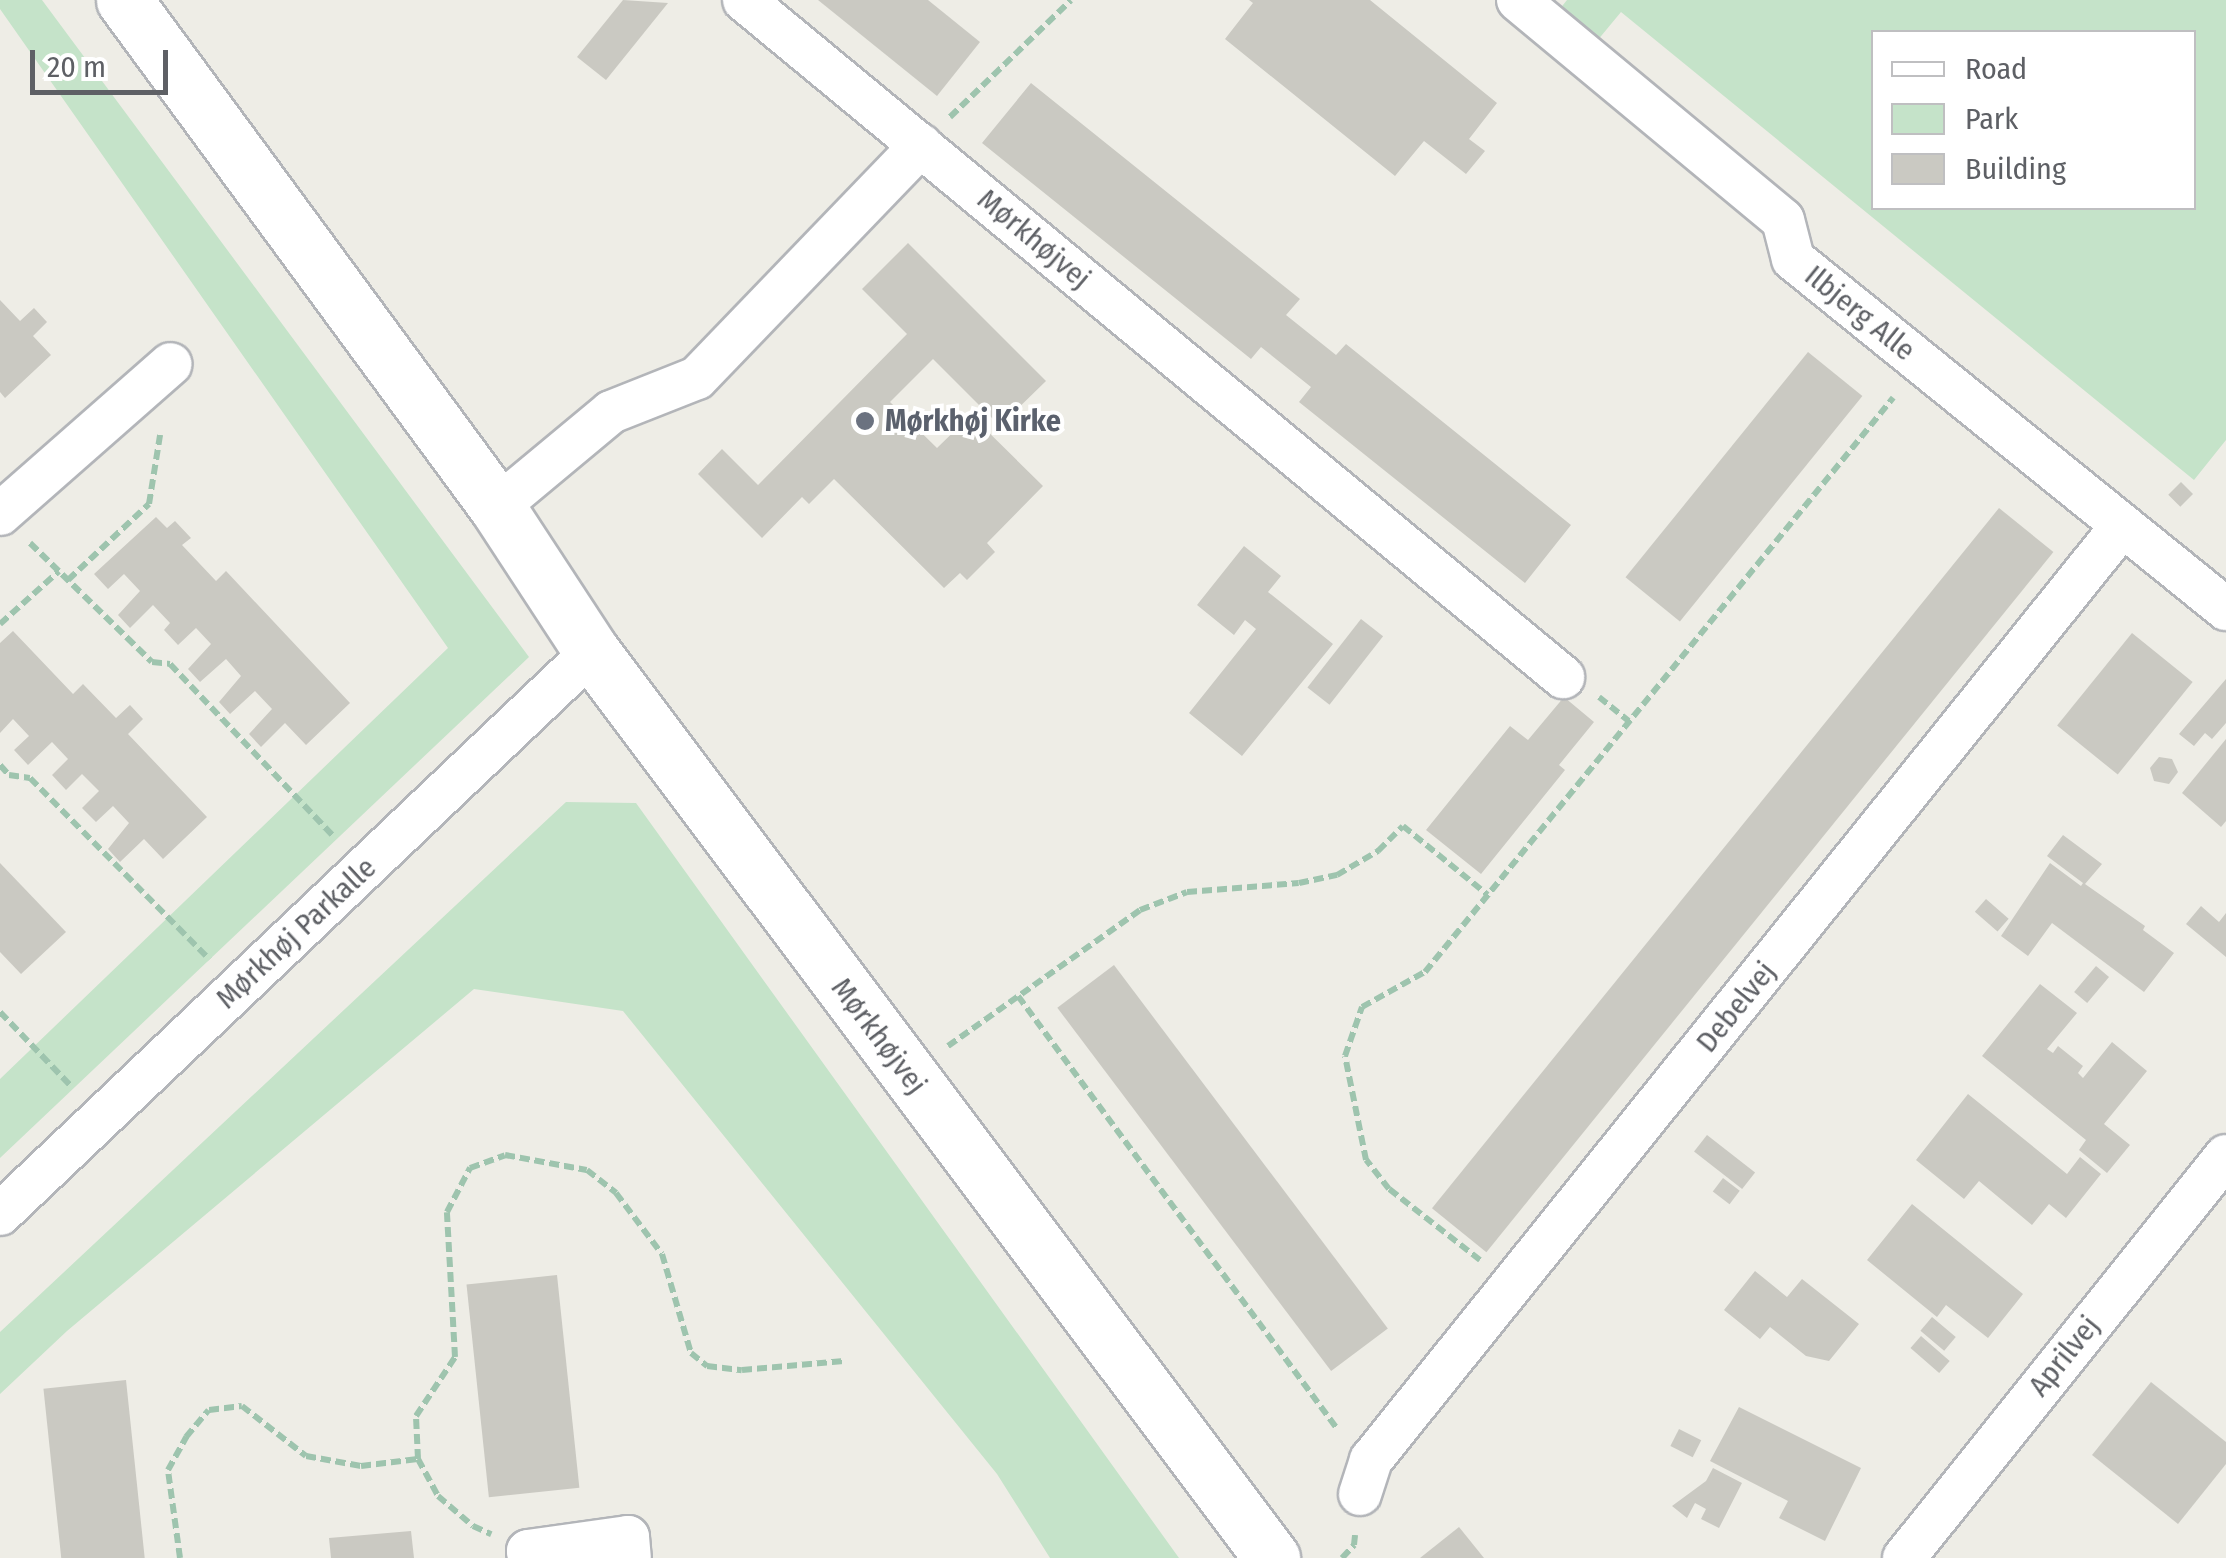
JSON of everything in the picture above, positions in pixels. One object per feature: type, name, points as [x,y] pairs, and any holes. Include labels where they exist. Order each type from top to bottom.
[{"type":"street","name":"Mørkhøjvej","points":[[124,0],[497,506],[592,652],[1272,1558]]},
{"type":"street","name":"Mørkhøjvej","points":[[744,0],[1563,678]]},
{"type":"street","name":"Ilbjerg Alle","points":[[1518,0],[1783,220],[1793,259],[2226,609]]},
{"type":"street","points":[[497,506],[611,412],[698,378],[920,145]]},
{"type":"street","points":[[0,514],[171,364]]},
{"type":"street","name":"Debelvej","points":[[1365,1477],[1512,1286],[2122,526]]},
{"type":"street","name":"Mørkhøj Parkalle","points":[[0,1214],[592,652]]},
{"type":"street","name":"Aprilvej","points":[[1904,1558],[2226,1156]]},
{"type":"street","points":[[529,1554],[628,1538],[630,1558]]},
{"type":"path","points":[[920,145],[1071,0]]},
{"type":"path","points":[[1512,1286],[1390,1190],[1366,1160],[1345,1056],[1362,1007],[1425,972],[1922,363]]},
{"type":"path","points":[[68,580],[149,504],[171,364]]},
{"type":"path","points":[[0,514],[152,662],[170,664],[364,869]]},
{"type":"path","points":[[0,624],[58,571]]},
{"type":"path","points":[[0,765],[9,775],[30,778],[238,988]]},
{"type":"path","points":[[907,1074],[1140,910],[1187,892],[1300,883],[1337,874],[1378,851],[1403,826],[1488,894]]},
{"type":"path","points":[[1018,996],[1339,1432],[1365,1477]]},
{"type":"path","points":[[0,1012],[101,1118]]},
{"type":"path","points":[[529,1554],[473,1526],[438,1496],[418,1459],[416,1416],[455,1357],[447,1212],[470,1168],[505,1156],[587,1170],[616,1193],[643,1222],[662,1254],[691,1352],[706,1366],[742,1370],[844,1361]]},
{"type":"path","points":[[180,1558],[168,1470],[186,1437],[209,1410],[242,1406],[306,1456],[361,1466],[418,1459]]},
{"type":"green space","points":[[0,0],[42,0],[529,657],[0,1158],[0,1079],[448,648],[0,9]]},
{"type":"green space","points":[[1567,0],[2226,0],[2226,440],[2194,480],[1621,12],[1597,41],[1559,10]]},
{"type":"green space","points":[[566,802],[636,803],[1179,1558],[1050,1558],[997,1474],[623,1011],[474,989],[67,1331],[0,1394],[0,1332]]},
{"type":"building","points":[[623,0],[668,3],[606,80],[577,57]]},
{"type":"building","points":[[818,0],[928,0],[980,42],[937,96]]},
{"type":"building","points":[[1249,0],[1370,0],[1497,103],[1469,139],[1485,151],[1466,174],[1424,141],[1395,176],[1225,39],[1253,3]]},
{"type":"building","points":[[1031,83],[1300,299],[1286,315],[1336,355],[1346,344],[1571,525],[1525,583],[1299,402],[1311,387],[1261,347],[1251,359],[982,143]]},
{"type":"building","name":"Mørkhøj Kirke","points":[[908,243],[1046,381],[1000,426],[933,359],[890,402],[937,448],[971,415],[1043,486],[987,543],[995,552],[967,580],[960,573],[944,588],[834,479],[809,504],[802,497],[762,538],[698,474],[722,449],[758,485],[907,334],[862,289]]},
{"type":"building","points":[[0,300],[20,321],[34,308],[47,322],[33,336],[51,355],[5,398],[0,392]]},
{"type":"building","points":[[1808,352],[1862,396],[1680,621],[1625,577]]},
{"type":"building","points":[[2181,482],[2193,494],[2180,507],[2168,495]]},
{"type":"building","points":[[1999,508],[2053,552],[1486,1252],[1432,1208]]},
{"type":"building","points":[[156,517],[167,528],[175,521],[191,538],[182,545],[216,581],[226,571],[350,703],[306,745],[285,723],[261,747],[249,734],[272,709],[255,691],[230,714],[219,702],[241,676],[226,659],[200,682],[188,669],[211,644],[196,628],[178,645],[164,630],[170,623],[153,605],[130,628],[118,615],[140,591],[124,574],[108,589],[94,574]]},
{"type":"building","points":[[1244,546],[1281,576],[1268,592],[1333,644],[1242,756],[1189,713],[1256,629],[1245,620],[1234,635],[1197,605]]},
{"type":"building","points":[[1361,619],[1383,636],[1330,705],[1307,688]]},
{"type":"building","points":[[13,631],[73,694],[83,684],[116,718],[130,705],[143,719],[128,734],[207,817],[163,859],[144,839],[120,862],[108,849],[129,823],[113,806],[96,822],[82,808],[99,791],[82,774],[66,790],[52,775],[68,759],[52,742],[28,765],[14,750],[29,736],[13,719],[0,733],[0,643]]},
{"type":"building","points":[[2132,633],[2193,682],[2118,775],[2057,725]]},
{"type":"building","points":[[2226,679],[2226,723],[2212,739],[2205,733],[2194,746],[2179,734]]},
{"type":"building","points":[[1564,697],[1594,722],[1559,765],[1565,770],[1481,874],[1426,830],[1510,726],[1528,740]]},
{"type":"building","points":[[2226,739],[2226,821],[2221,827],[2182,793]]},
{"type":"building","points":[[2159,757],[2172,759],[2178,772],[2169,784],[2154,781],[2150,768]]},
{"type":"building","points":[[2063,835],[2102,864],[2085,884],[2145,926],[2143,930],[2174,953],[2144,992],[2052,923],[2028,956],[2001,936],[2050,863],[2081,886],[2083,883],[2047,856]]},
{"type":"building","points":[[0,863],[66,932],[21,974],[0,952]]},
{"type":"building","points":[[1986,899],[2009,919],[1997,932],[1975,912]]},
{"type":"building","points":[[2201,906],[2219,922],[2226,913],[2226,957],[2186,924]]},
{"type":"building","points":[[1114,965],[1388,1328],[1331,1371],[1057,1008]]},
{"type":"building","points":[[2096,966],[2109,977],[2087,1003],[2074,992]]},
{"type":"building","points":[[2040,984],[2077,1013],[2047,1049],[2053,1053],[2058,1046],[2083,1066],[2078,1073],[2083,1078],[2112,1042],[2147,1071],[2104,1124],[2130,1145],[2107,1173],[2079,1150],[2086,1140],[1982,1056]]},
{"type":"building","points":[[1968,1094],[2067,1174],[2080,1157],[2101,1174],[2066,1218],[2049,1204],[2032,1225],[1979,1181],[1964,1199],[1916,1160]]},
{"type":"building","points":[[1707,1135],[1755,1173],[1742,1189],[1694,1152]]},
{"type":"building","points":[[1723,1178],[1740,1191],[1730,1204],[1713,1192]]},
{"type":"building","points":[[1912,1204],[2023,1294],[1988,1338],[1946,1305],[1937,1317],[1867,1260]]},
{"type":"building","points":[[1755,1271],[1787,1297],[1802,1279],[1859,1324],[1829,1361],[1806,1356],[1770,1327],[1760,1339],[1724,1310]]},
{"type":"building","points":[[557,1275],[579,1488],[489,1497],[466,1285]]},
{"type":"building","points":[[1932,1317],[1956,1337],[1944,1351],[1920,1331]]},
{"type":"building","points":[[1921,1336],[1950,1361],[1939,1373],[1911,1348]]},
{"type":"building","points":[[126,1380],[145,1558],[61,1558],[43,1389]]},
{"type":"building","points":[[2151,1382],[2226,1442],[2226,1464],[2178,1524],[2092,1455]]},
{"type":"building","points":[[1739,1407],[1861,1468],[1825,1541],[1779,1518],[1788,1501],[1710,1461]]},
{"type":"building","points":[[1679,1429],[1701,1440],[1693,1457],[1670,1446]]},
{"type":"building","points":[[1713,1468],[1742,1483],[1719,1528],[1701,1519],[1706,1509],[1695,1503],[1687,1518],[1672,1506],[1706,1481]]},
{"type":"building","points":[[1459,1527],[1484,1558],[1420,1558]]},
{"type":"building","points":[[411,1531],[414,1558],[331,1558],[329,1538]]},
{"type":"place","name":"Mørkhøj Kirke","points":[[865,421]]}]
